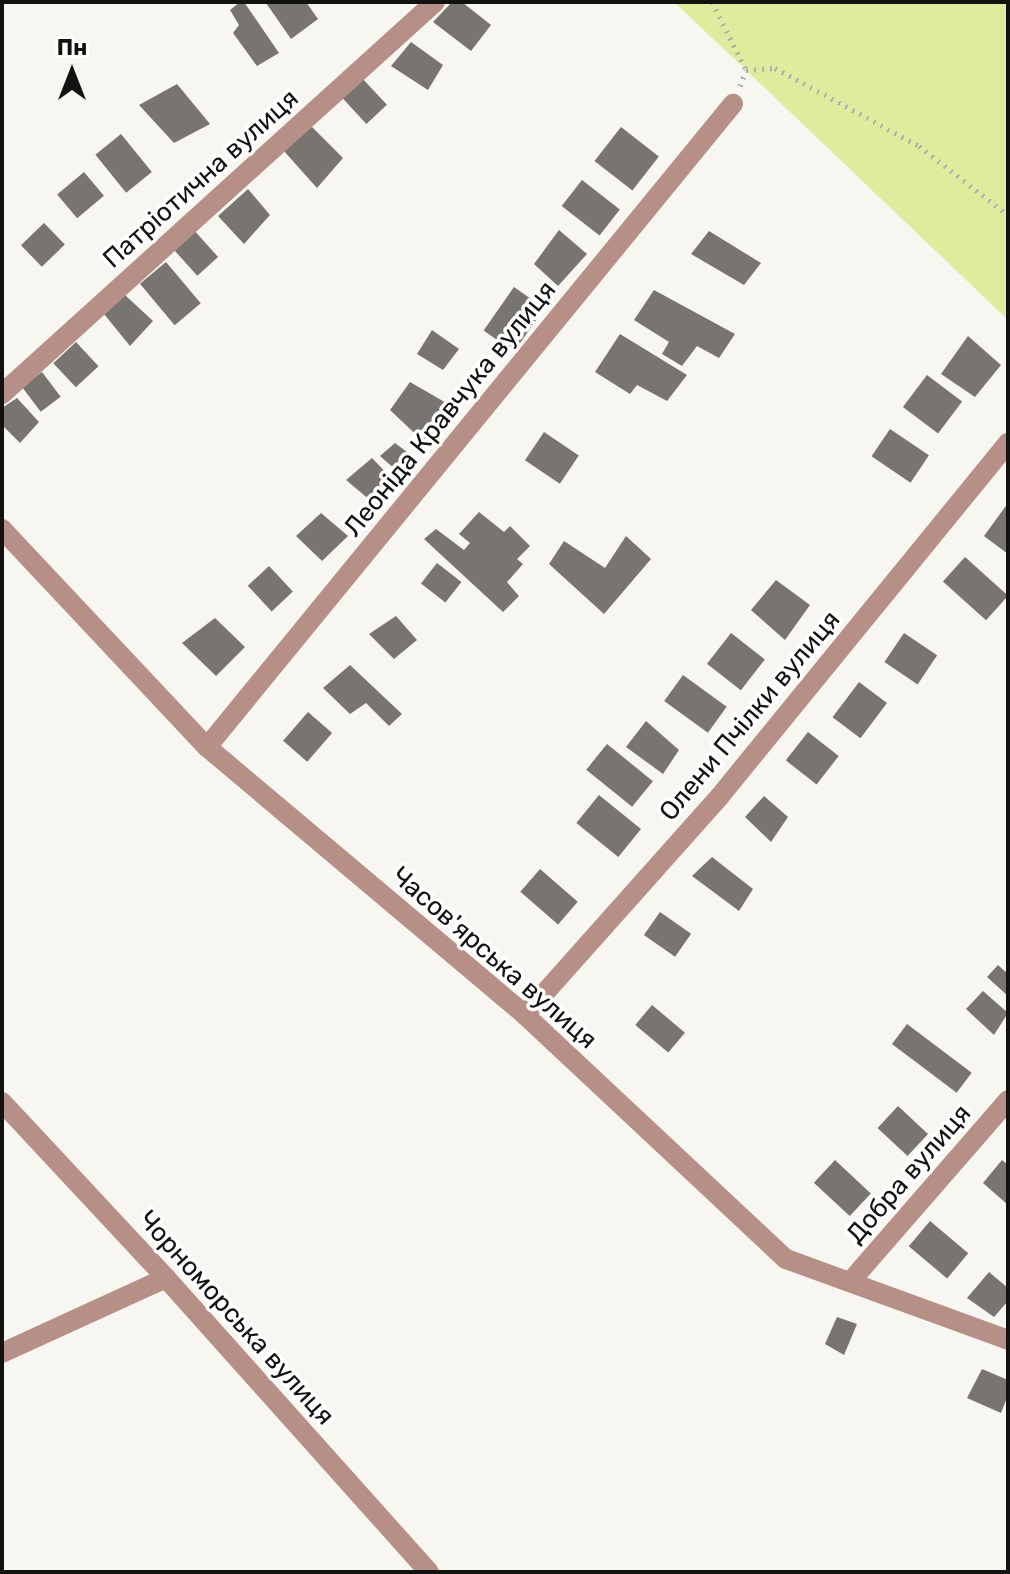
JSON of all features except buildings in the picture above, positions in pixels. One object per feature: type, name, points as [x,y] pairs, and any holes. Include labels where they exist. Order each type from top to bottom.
[{"type":"street","name":"Патріотична вулиця","points":[[2,394],[435,2]]},
{"type":"street","name":"Леоніда Кравчука вулиця","points":[[207,747],[733,104]]},
{"type":"street","name":"Олени Пчілки вулиця","points":[[525,1015],[720,796],[1008,443]]},
{"type":"street","name":"Часов'ярська вулиця","points":[[2,529],[207,747],[525,1015],[786,1259],[1008,1340]]},
{"type":"street","name":"Добра вулиця","points":[[850,1282],[1008,1100]]},
{"type":"street","name":"Чорноморська вулиця","points":[[2,1102],[166,1278],[429,1572]]},
{"type":"street","points":[[2,1353],[166,1278]]},
{"type":"path","points":[[712,2],[746,70],[733,104]]},
{"type":"path","points":[[746,70],[775,68],[906,139],[1008,215]]},
{"type":"green space","points":[[674,2],[1008,2],[1008,320],[746,70]]}]
